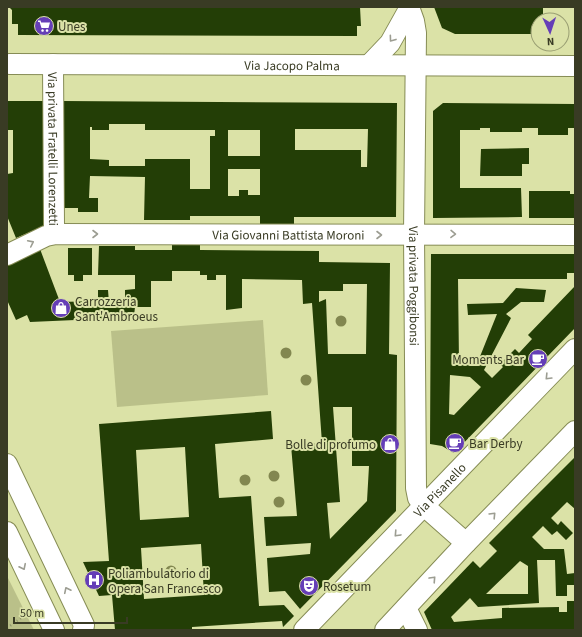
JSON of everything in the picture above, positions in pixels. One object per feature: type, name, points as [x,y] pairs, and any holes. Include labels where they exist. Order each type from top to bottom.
[{"type":"street","points":[[369,66],[390,42],[409,8]]},
{"type":"street","name":"Via privata Poggibonsi","points":[[409,8],[414,21],[416,33],[414,234],[416,488],[418,498],[423,505]]},
{"type":"street","name":"Via Jacopo Palma","points":[[9,64],[575,66]]},
{"type":"street","name":"Via privata Fratelli Lorenzetti","points":[[53,64],[54,226],[56,234]]},
{"type":"street","name":"Via Giovanni Battista Moroni","points":[[7,255],[46,236],[56,234],[575,235]]},
{"type":"street","name":"Via Pisanello","points":[[304,630],[575,349]]},
{"type":"street","points":[[384,630],[575,431]]},
{"type":"street","points":[[7,464],[84,625],[83,630]]},
{"type":"street","points":[[423,505],[466,543]]},
{"type":"street","points":[[7,532],[54,630]]},
{"type":"street","points":[[406,608],[417,630]]},
{"type":"path","points":[[7,628],[41,605]]},
{"type":"green space","points":[[263,320],[268,395],[117,407],[111,331]]},
{"type":"green space","points":[[7,576],[34,630],[7,630]]},
{"type":"building","points":[[9,7],[360,7],[361,26],[357,26],[357,36],[18,35],[18,24],[12,24],[12,10]]},
{"type":"building","points":[[434,7],[543,7],[543,12],[530,12],[530,34],[455,34],[442,28]]},
{"type":"building","points":[[7,101],[43,101],[44,226],[16,238],[7,216],[7,174],[13,173],[13,130],[7,130]]},
{"type":"building","points":[[63,101],[397,103],[396,217],[294,217],[294,226],[260,226],[260,216],[190,216],[190,220],[144,220],[145,177],[90,176],[89,198],[98,198],[98,212],[78,212],[78,208],[63,208]],"holes":[[[109,124],[145,124],[145,130],[215,130],[215,136],[210,136],[210,189],[190,189],[190,159],[145,159],[145,166],[109,166],[109,160],[90,159],[90,127],[92,127],[92,130],[109,130]],[[295,129],[368,129],[367,167],[361,167],[361,150],[295,150]],[[228,130],[260,130],[260,156],[228,156]],[[228,169],[260,169],[260,195],[248,195],[248,190],[239,190],[239,196],[228,196]]]},
{"type":"building","points":[[443,103],[575,104],[575,128],[568,128],[568,135],[538,135],[538,128],[522,128],[522,132],[490,132],[490,128],[480,128],[480,130],[460,130],[460,188],[521,188],[522,217],[433,218],[433,111]]},
{"type":"building","points":[[529,148],[529,164],[522,164],[522,176],[480,176],[481,149]]},
{"type":"building","points":[[529,191],[570,191],[570,194],[575,194],[575,218],[529,218]]},
{"type":"building","points":[[172,243],[200,243],[200,250],[319,251],[319,262],[390,263],[389,354],[397,355],[396,511],[300,609],[285,591],[269,592],[267,558],[310,554],[311,543],[266,546],[264,517],[297,516],[291,445],[322,443],[312,303],[303,304],[302,280],[242,279],[242,308],[226,310],[226,275],[216,275],[216,280],[207,280],[207,275],[200,275],[200,271],[172,271],[172,281],[151,281],[151,307],[135,307],[134,316],[98,319],[30,322],[27,315],[16,320],[7,300],[7,264],[40,249],[60,302],[98,301],[98,290],[108,290],[109,303],[125,303],[125,290],[135,289],[135,275],[98,275],[99,246],[135,246],[135,250],[172,250]],"holes":[[[343,284],[367,284],[366,354],[328,354],[326,299],[319,302],[319,291],[343,291]],[[333,407],[352,407],[352,466],[369,466],[367,501],[330,539],[327,503],[340,502]]]},
{"type":"building","points":[[68,248],[92,248],[92,275],[83,275],[83,281],[74,281],[74,275],[68,275]]},
{"type":"building","points":[[431,254],[575,254],[575,273],[567,273],[567,279],[458,279],[459,363],[477,364],[497,314],[468,315],[467,304],[503,303],[516,288],[546,290],[544,302],[521,302],[506,314],[511,318],[484,370],[492,378],[503,367],[500,364],[515,349],[519,353],[532,339],[528,335],[575,286],[575,328],[454,453],[442,446],[430,444]],"holes":[[[450,375],[470,377],[481,387],[454,415],[449,414]]]},
{"type":"building","points":[[271,411],[273,439],[215,444],[219,498],[251,496],[259,606],[284,605],[294,616],[283,627],[282,621],[192,627],[192,630],[115,630],[112,595],[99,596],[83,562],[109,561],[99,424]],"holes":[[[185,447],[189,517],[140,520],[136,450]],[[201,544],[204,595],[144,599],[141,548]]]},
{"type":"building","points":[[575,457],[575,509],[567,502],[551,518],[558,525],[561,521],[573,533],[566,540],[557,531],[552,535],[543,526],[532,537],[544,549],[564,549],[567,574],[575,573],[575,585],[567,585],[567,596],[556,596],[555,560],[537,560],[539,603],[478,607],[470,598],[451,617],[454,622],[502,618],[502,608],[559,607],[559,612],[567,612],[567,601],[575,601],[575,630],[432,630],[424,612],[473,561],[480,568],[497,551],[489,543]],"holes":[[[520,561],[528,566],[528,594],[486,594]]]},
{"type":"place","name":"Unes","points":[[44,26]]},
{"type":"place","name":"Carrozzeria Sant'Ambroeus","points":[[61,308]]},
{"type":"place","name":"Moments Bar","points":[[538,359]]},
{"type":"place","name":"Bar Derby","points":[[455,443]]},
{"type":"place","name":"Bolle di profumo","points":[[390,444]]},
{"type":"place","name":"Poliambulatorio di Opera San Francesco","points":[[94,580]]},
{"type":"place","name":"Rosetum","points":[[309,586]]}]
